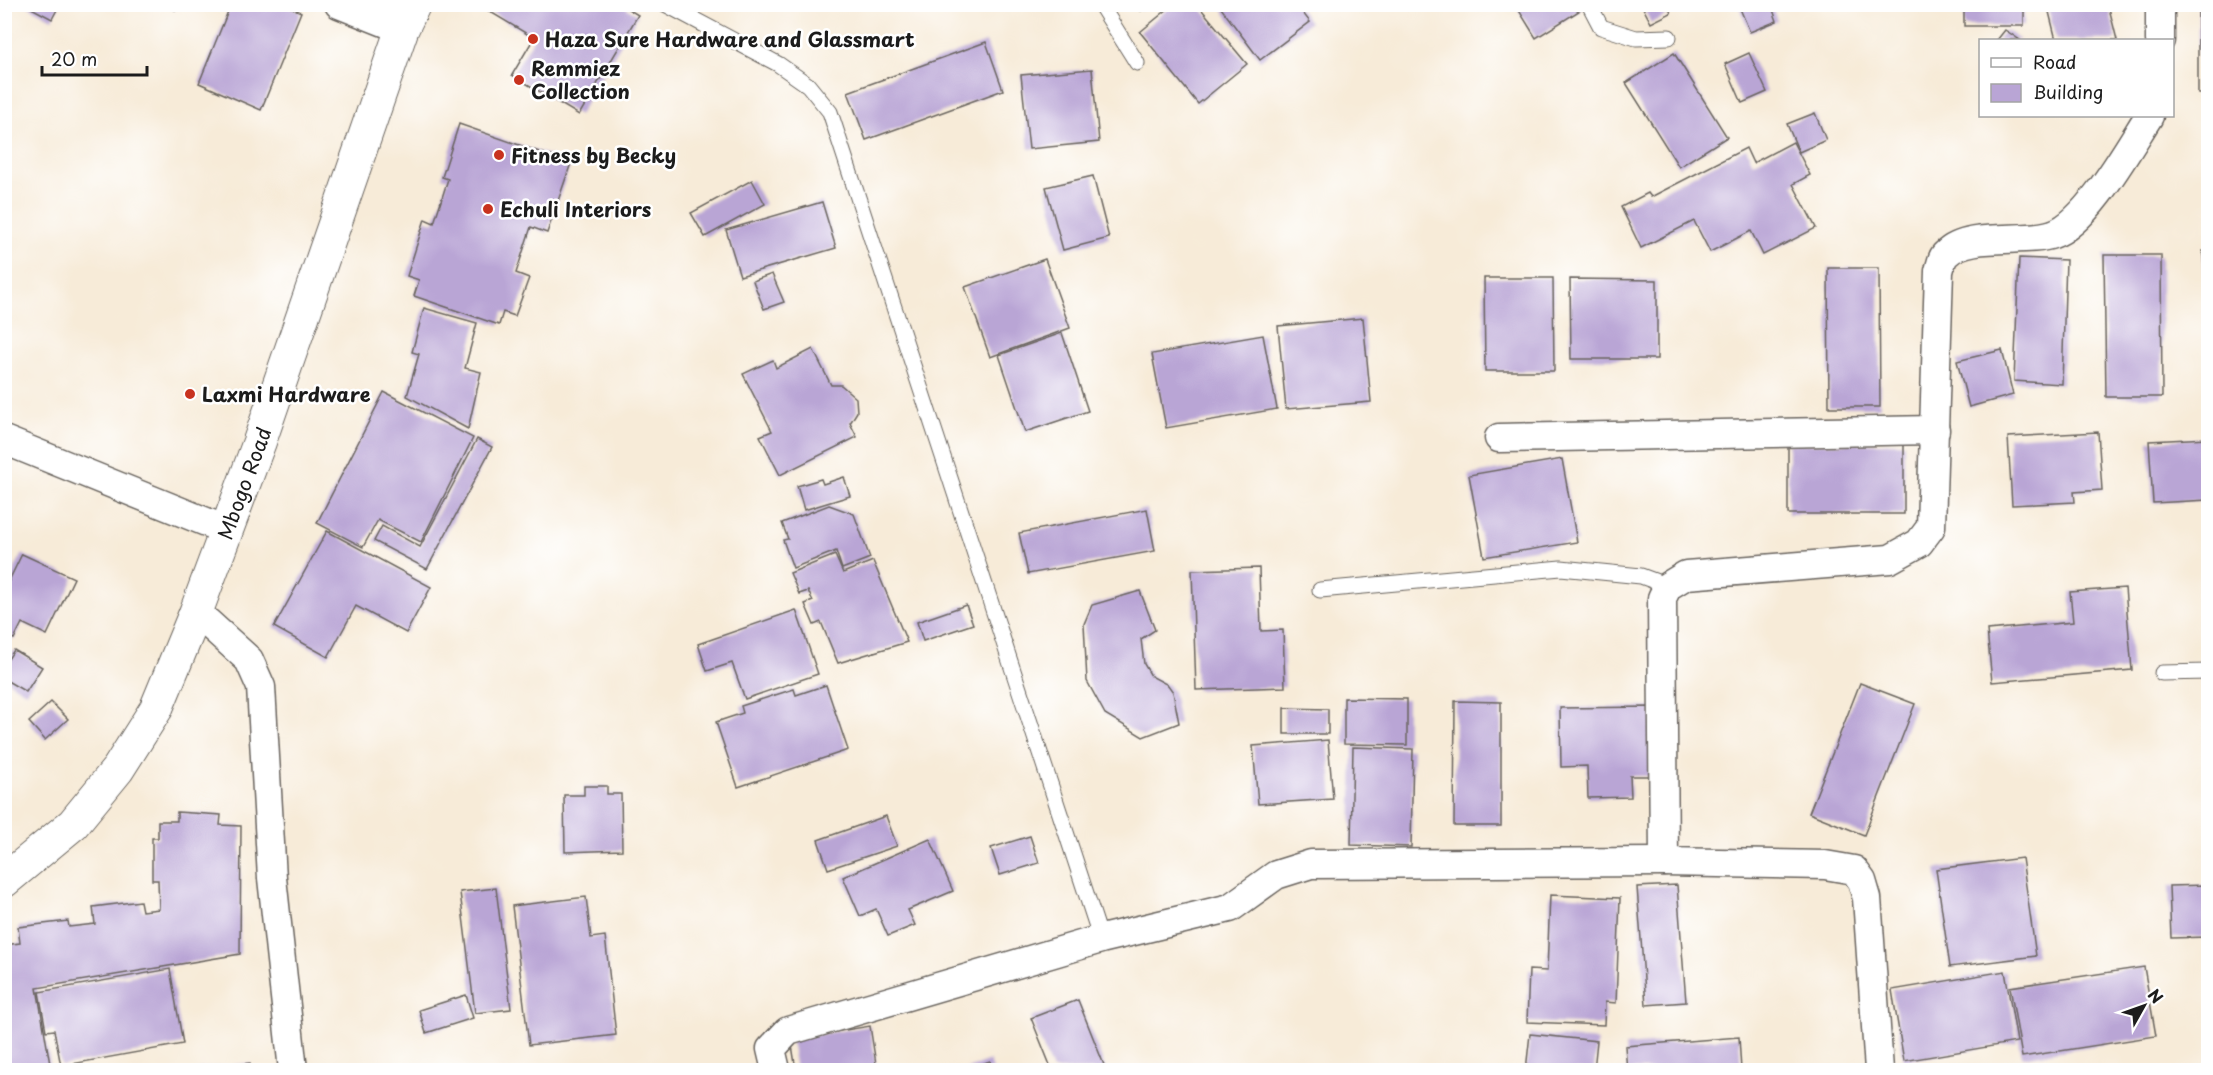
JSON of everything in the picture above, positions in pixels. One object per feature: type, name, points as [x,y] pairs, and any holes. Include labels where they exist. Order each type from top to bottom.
[{"type":"main road","name":"Mbogo Road","points":[[4,881],[73,824],[117,769],[156,709],[196,612],[226,530],[408,17]]},
{"type":"street","points":[[339,4],[408,17]]},
{"type":"street","points":[[2160,4],[2160,39]]},
{"type":"street","points":[[1664,862],[1662,598],[1668,586],[1686,575],[1890,559],[1918,543],[1932,526],[1939,270],[1945,254],[1957,246],[1982,241],[2050,236],[2064,230],[2081,216],[2148,117]]},
{"type":"street","points":[[1499,438],[1935,430]]},
{"type":"street","points":[[4,440],[226,530]]},
{"type":"street","points":[[196,612],[249,660],[261,687],[272,879],[293,1071]]},
{"type":"street","points":[[776,1071],[771,1049],[788,1031],[1101,939],[1230,908],[1276,875],[1311,864],[1664,862],[1825,865],[1854,870],[1862,881],[1867,898],[1879,1071]]},
{"type":"lane","points":[[665,4],[778,64],[808,85],[830,112],[1101,939]]},
{"type":"lane","points":[[1100,4],[1137,63]]},
{"type":"lane","points":[[1590,4],[1601,27],[1636,38],[1669,37]]},
{"type":"lane","points":[[1320,590],[1561,568],[1641,576],[1668,586]]},
{"type":"lane","points":[[2162,673],[2208,672]]},
{"type":"building","points":[[24,4],[60,4],[52,19]]},
{"type":"building","points":[[163,4],[177,4],[175,10]]},
{"type":"building","points":[[231,4],[283,4],[301,12],[261,110],[199,83]]},
{"type":"building","points":[[477,4],[620,4],[638,15],[579,115],[512,75],[534,38]]},
{"type":"building","points":[[1137,4],[1150,4],[1141,11]]},
{"type":"building","points":[[1174,4],[1197,4],[1247,64],[1198,104],[1140,32]]},
{"type":"building","points":[[1218,4],[1296,4],[1310,22],[1260,60]]},
{"type":"building","points":[[1515,4],[1579,4],[1582,9],[1536,38]]},
{"type":"building","points":[[1641,4],[1667,4],[1671,13],[1651,23]]},
{"type":"building","points":[[1738,4],[1771,4],[1777,21],[1750,32]]},
{"type":"building","points":[[1964,4],[2024,4],[2024,26],[1964,26]]},
{"type":"building","points":[[2047,4],[2108,4],[2117,39],[2056,39]]},
{"type":"building","points":[[2198,4],[2208,4],[2208,94],[2198,94]]},
{"type":"building","points":[[2005,30],[2018,39],[1998,39]]},
{"type":"building","points":[[986,42],[1003,90],[866,140],[848,92]]},
{"type":"building","points":[[1674,53],[1727,137],[1679,167],[1626,83]]},
{"type":"building","points":[[1749,53],[1767,92],[1742,103],[1725,64]]},
{"type":"building","points":[[1092,69],[1099,142],[1029,149],[1021,75]]},
{"type":"building","points":[[1815,113],[1826,140],[1799,152],[1787,124]]},
{"type":"building","points":[[459,124],[571,163],[547,233],[531,227],[516,273],[529,278],[515,316],[503,312],[499,325],[414,296],[419,280],[407,276],[425,219],[434,223],[448,179],[442,177]]},
{"type":"building","points":[[1793,142],[1810,175],[1793,184],[1816,228],[1763,255],[1751,231],[1710,252],[1694,221],[1641,248],[1621,207],[1648,193],[1651,197],[1746,148],[1753,163]]},
{"type":"building","points":[[1093,176],[1109,238],[1063,250],[1046,187]]},
{"type":"building","points":[[752,180],[765,204],[705,237],[691,213]]},
{"type":"building","points":[[822,202],[836,248],[740,276],[726,230]]},
{"type":"building","points":[[2203,251],[2208,251],[2208,287],[2205,287]]},
{"type":"building","points":[[2104,255],[2161,255],[2162,397],[2106,397]]},
{"type":"building","points":[[2019,258],[2066,260],[2062,384],[2014,381]]},
{"type":"building","points":[[1045,259],[1070,328],[990,357],[965,287]]},
{"type":"building","points":[[1828,268],[1879,268],[1880,407],[1829,407]]},
{"type":"building","points":[[772,274],[784,302],[764,309],[753,281]]},
{"type":"building","points":[[1484,278],[1553,278],[1554,371],[1485,371]]},
{"type":"building","points":[[1570,279],[1657,280],[1657,359],[1571,359]]},
{"type":"building","points":[[424,308],[477,323],[465,368],[481,372],[468,429],[407,396],[419,354],[412,352]]},
{"type":"building","points":[[1363,318],[1371,402],[1286,409],[1278,326]]},
{"type":"building","points":[[1062,333],[1088,411],[1025,432],[999,355]]},
{"type":"building","points":[[1263,335],[1277,409],[1166,428],[1152,354]]},
{"type":"building","points":[[813,349],[831,385],[841,385],[856,398],[857,412],[850,423],[857,437],[780,475],[760,436],[772,431],[743,374],[773,360],[776,368]]},
{"type":"building","points":[[2002,350],[2013,395],[1969,407],[1957,361]]},
{"type":"building","points":[[384,392],[473,438],[421,542],[378,520],[363,547],[317,523]]},
{"type":"building","points":[[2098,432],[2102,490],[2074,492],[2075,502],[2012,505],[2008,437]]},
{"type":"building","points":[[2208,438],[2208,500],[2153,503],[2149,441]]},
{"type":"building","points":[[477,439],[492,447],[427,569],[374,541],[382,526],[420,547]]},
{"type":"building","points":[[1904,443],[1904,514],[1788,514],[1788,444]]},
{"type":"building","points":[[1562,459],[1577,542],[1484,557],[1469,475]]},
{"type":"building","points":[[844,477],[850,496],[804,510],[797,486],[821,479],[823,484]]},
{"type":"building","points":[[829,505],[854,514],[870,558],[842,569],[836,551],[793,568],[783,540],[788,539],[782,523]]},
{"type":"building","points":[[1147,509],[1155,551],[1028,574],[1019,533]]},
{"type":"building","points":[[327,531],[431,587],[406,633],[356,606],[328,657],[274,627]]},
{"type":"building","points":[[22,554],[74,578],[47,635],[22,623],[14,639],[4,635],[4,591]]},
{"type":"building","points":[[835,555],[843,573],[873,561],[907,642],[838,663],[821,622],[814,625],[805,604],[813,601],[808,591],[799,594],[790,573]]},
{"type":"building","points":[[1259,568],[1261,631],[1283,630],[1285,687],[1196,690],[1192,570]]},
{"type":"building","points":[[2125,588],[2132,670],[1992,682],[1987,630],[2073,622],[2070,592]]},
{"type":"building","points":[[1140,591],[1155,630],[1141,639],[1144,664],[1151,676],[1168,685],[1173,692],[1179,723],[1143,737],[1105,714],[1087,681],[1084,624],[1092,605]]},
{"type":"building","points":[[966,605],[973,624],[923,641],[917,622]]},
{"type":"building","points":[[796,610],[818,674],[745,699],[732,663],[707,671],[698,644]]},
{"type":"building","points":[[14,650],[42,667],[26,692],[4,679],[4,665]]},
{"type":"building","points":[[1860,683],[1915,704],[1864,835],[1809,813]]},
{"type":"building","points":[[826,685],[848,750],[738,787],[716,722],[743,713],[741,706],[794,689],[796,695]]},
{"type":"building","points":[[1344,698],[1407,699],[1407,745],[1344,744]]},
{"type":"building","points":[[1455,701],[1501,702],[1501,826],[1454,826]]},
{"type":"building","points":[[51,702],[68,719],[45,740],[29,722]]},
{"type":"building","points":[[1653,707],[1655,776],[1630,776],[1631,797],[1588,798],[1587,766],[1561,767],[1560,708]]},
{"type":"building","points":[[1284,708],[1328,709],[1328,734],[1284,734]]},
{"type":"building","points":[[1328,740],[1333,799],[1258,804],[1253,746]]},
{"type":"building","points":[[1353,747],[1413,749],[1411,847],[1351,845]]},
{"type":"building","points":[[584,786],[607,786],[607,794],[621,794],[622,850],[565,852],[564,795],[584,795]]},
{"type":"building","points":[[177,812],[221,815],[220,825],[241,826],[240,954],[37,988],[51,1070],[4,1070],[4,945],[20,943],[18,927],[68,921],[69,927],[95,924],[93,907],[140,901],[142,911],[159,909],[158,880],[152,880],[152,838],[158,838],[158,821],[177,821]]},
{"type":"building","points":[[886,816],[897,846],[828,869],[818,840]]},
{"type":"building","points":[[1030,836],[1039,863],[1000,875],[991,848]]},
{"type":"building","points":[[930,839],[953,891],[908,910],[915,925],[888,936],[876,909],[860,916],[843,877]]},
{"type":"building","points":[[2022,858],[2036,956],[1950,967],[1936,869]]},
{"type":"building","points":[[1677,885],[1686,1002],[1646,1005],[1637,887]]},
{"type":"building","points":[[2208,885],[2208,937],[2171,938],[2169,886]]},
{"type":"building","points":[[496,888],[511,1009],[475,1013],[460,892]]},
{"type":"building","points":[[1550,895],[1620,898],[1616,1003],[1605,1002],[1604,1025],[1527,1022],[1529,970],[1547,971]]},
{"type":"building","points":[[586,897],[591,938],[605,936],[616,1035],[529,1045],[512,906]]},
{"type":"building","points":[[2144,967],[2156,1036],[2022,1057],[2010,987]]},
{"type":"building","points":[[170,969],[183,1044],[61,1066],[54,1030],[46,1031],[39,992]]},
{"type":"building","points":[[2005,971],[2017,1042],[1904,1061],[1892,990]]},
{"type":"building","points":[[466,995],[473,1018],[426,1033],[419,1010]]},
{"type":"building","points":[[1078,1000],[1106,1070],[1052,1070],[1031,1018]]},
{"type":"building","points":[[870,1026],[877,1070],[796,1070],[791,1039]]},
{"type":"building","points":[[1530,1034],[1597,1041],[1594,1070],[1526,1070]]},
{"type":"building","points":[[1739,1037],[1741,1070],[1627,1070],[1625,1046]]},
{"type":"building","points":[[990,1061],[993,1070],[965,1070]]},
{"type":"building","points":[[250,1063],[251,1070],[198,1070],[198,1069]]},
{"type":"place","name":"Haza Sure Hardware and Glassmart","points":[[533,39]]},
{"type":"place","name":"Remmiez Collection","points":[[519,80]]},
{"type":"place","name":"Fitness by Becky","points":[[499,155]]},
{"type":"place","name":"Echuli Interiors","points":[[488,209]]},
{"type":"place","name":"Laxmi Hardware","points":[[190,394]]}]
